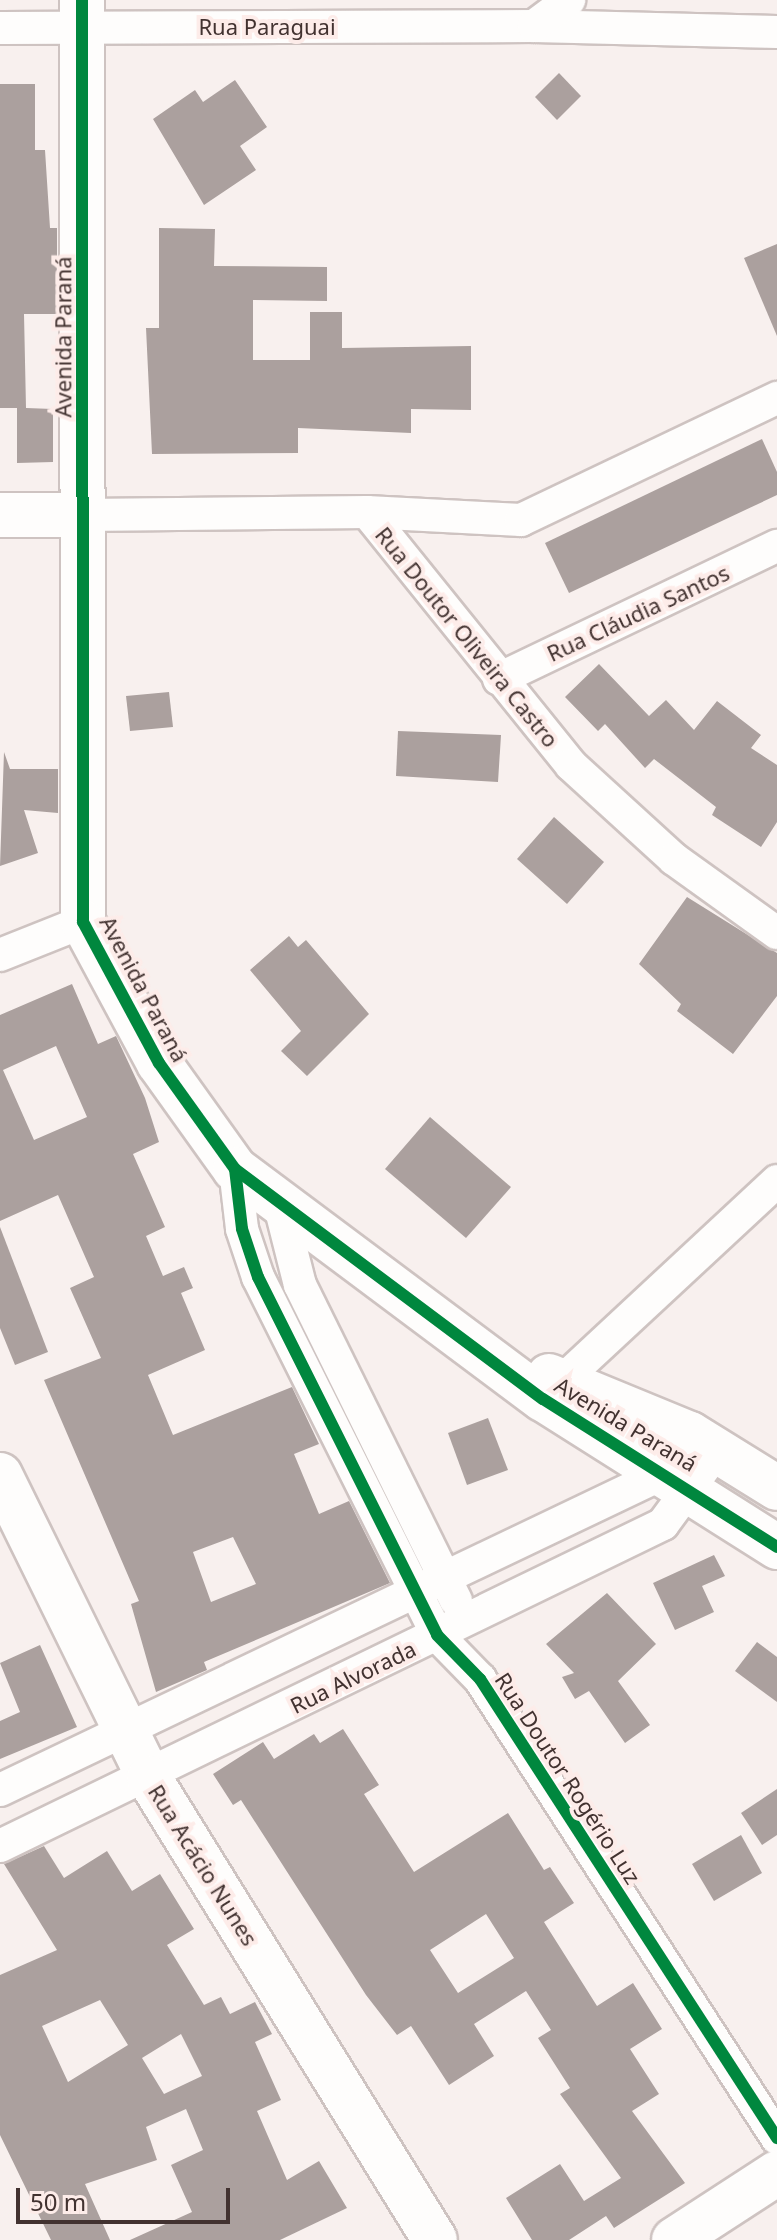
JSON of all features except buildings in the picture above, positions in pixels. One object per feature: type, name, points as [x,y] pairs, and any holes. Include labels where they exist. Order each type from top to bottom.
[{"type":"street","points":[[534,26],[569,0]]},
{"type":"street","name":"Rua Paraguai","points":[[0,28],[82,13],[777,32]]},
{"type":"street","name":"Avenida Paraná","points":[[82,13],[83,922],[159,1063],[235,1169],[280,1206],[484,1349],[552,1390],[777,1547]]},
{"type":"street","points":[[367,512],[521,520],[777,398]]},
{"type":"street","name":"Rua Doutor Oliveira Castro","points":[[0,515],[367,512],[499,679],[605,796],[674,859],[777,933]]},
{"type":"street","name":"Rua Cláudia Santos","points":[[499,679],[777,546]]},
{"type":"street","points":[[0,955],[83,922]]},
{"type":"street","name":"Rua Doutor Rogério Luz","points":[[235,1169],[242,1229],[258,1277],[417,1595],[451,1628],[480,1679],[777,2138]]},
{"type":"street","points":[[552,1390],[777,1181]]},
{"type":"street","name":"Rua Doutor Rogério Luz","points":[[280,1206],[300,1285],[449,1580],[451,1628]]},
{"type":"street","name":"Avenida Paraná","points":[[552,1390],[704,1442],[777,1488]]},
{"type":"street","name":"Rua Alvorada","points":[[0,1846],[149,1778],[663,1524],[680,1480],[704,1442]]},
{"type":"street","name":"Rua Acácio Nunes","points":[[0,1475],[149,1778],[435,2240]]},
{"type":"street","points":[[0,1790],[449,1580],[680,1480]]},
{"type":"street","points":[[674,2240],[777,2173]]},
{"type":"cycle path","points":[[82,0],[83,922],[159,1063],[235,1169],[543,1399],[777,1547]]},
{"type":"cycle path","points":[[235,1169],[242,1229],[258,1277],[437,1635],[480,1679],[777,2138]]}]
